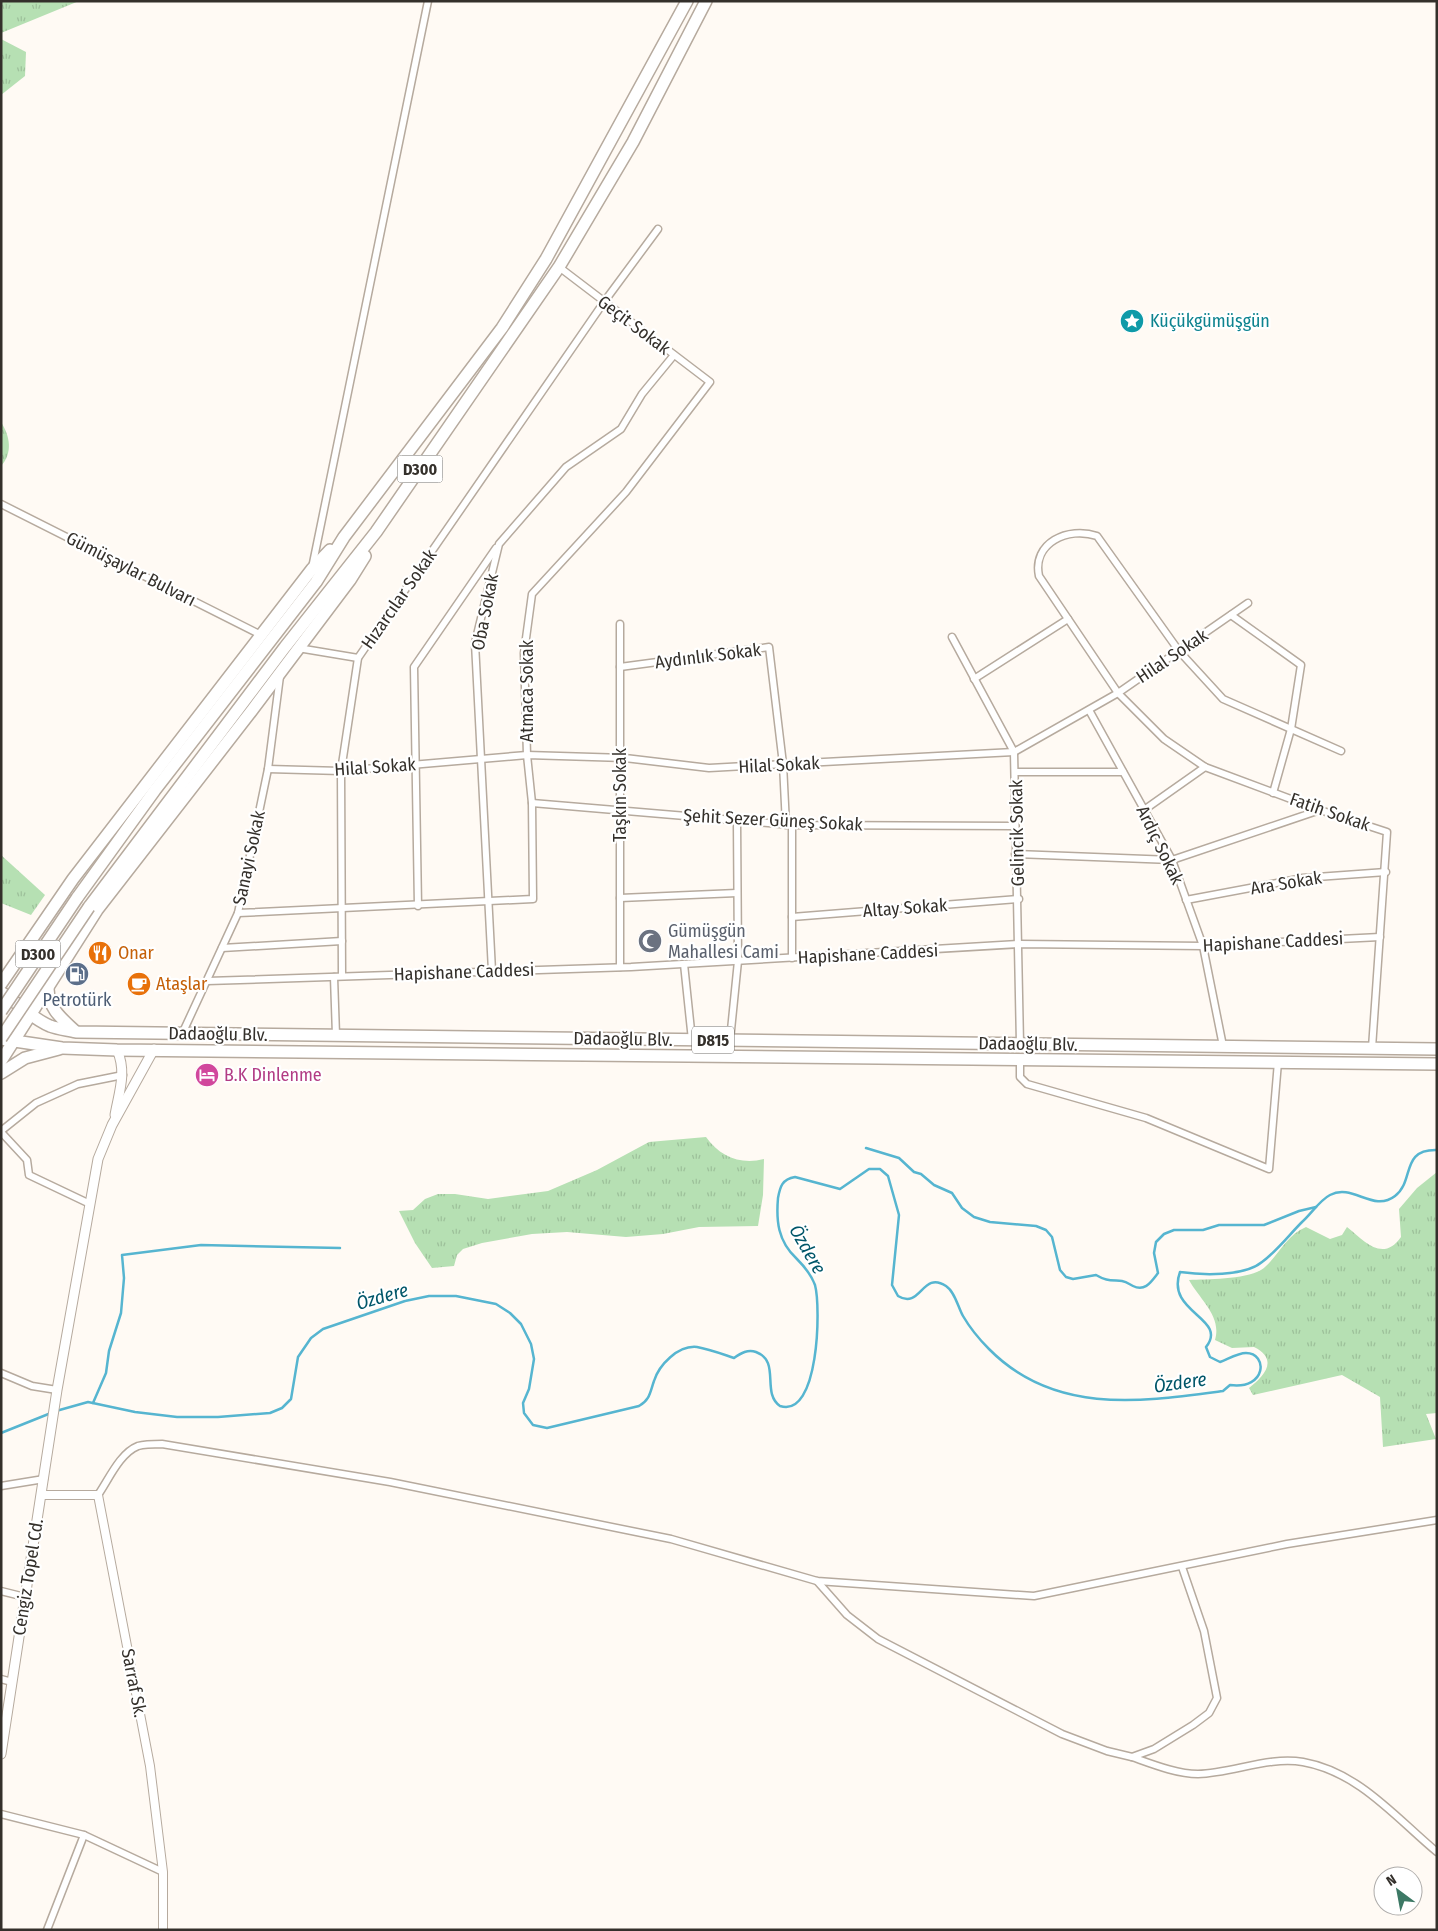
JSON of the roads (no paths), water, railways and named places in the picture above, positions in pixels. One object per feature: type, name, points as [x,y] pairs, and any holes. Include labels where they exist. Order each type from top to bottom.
[{"type":"highway","name":"D300","points":[[1,1011],[76,898],[161,782],[316,582],[344,537],[502,328],[536,274],[589,182],[687,1]]},
{"type":"highway","name":"D300","points":[[1,1038],[89,907],[285,647],[376,532],[559,267],[633,142],[706,1]]},
{"type":"highway","points":[[1,1061],[98,910],[350,580],[367,553],[376,532]]},
{"type":"highway","points":[[1,984],[73,879],[312,569],[344,537]]},
{"type":"highway","points":[[48,989],[49,1002],[57,1015],[76,1032]]},
{"type":"highway","name":"Dadaoğlu Blv.","points":[[1,992],[30,1015],[50,1026],[76,1032],[1437,1049]]},
{"type":"highway","name":"Dadaoğlu Blv.","points":[[1,1038],[62,1048],[117,1050],[1437,1064]]},
{"type":"highway","points":[[1,1073],[26,1058],[62,1048]]},
{"type":"main road","points":[[57,1390],[98,1159],[112,1125],[154,1049]]},
{"type":"main road","points":[[112,1125],[123,1075],[122,1062],[117,1050]]},
{"type":"main road","name":"Cengiz Topel Cd.","points":[[1,1754],[57,1390]]},
{"type":"street","points":[[312,569],[428,1]]},
{"type":"street","name":"Hızarcılar Sokak","points":[[342,975],[341,771],[358,658],[604,302],[658,230]]},
{"type":"street","name":"Geçit Sokak","points":[[559,267],[710,382]]},
{"type":"street","name":"Oba Sokak","points":[[492,971],[475,643],[499,544],[566,467],[621,429],[642,394],[674,355]]},
{"type":"street","name":"Atmaca Sokak","points":[[488,903],[533,899],[532,803],[527,755],[524,653],[532,594],[626,492],[710,382]]},
{"type":"street","name":"Gümüşaylar Bulvarı","points":[[1,504],[261,635]]},
{"type":"street","name":"Fatih Sokak","points":[[1341,751],[1223,699],[1179,651],[1097,536],[1088,533],[1071,532],[1062,535],[1051,543],[1038,562],[1038,576],[1118,692],[1164,739],[1205,767],[1320,810],[1387,832],[1386,872],[1372,1048]]},
{"type":"street","points":[[418,906],[414,667],[499,544]]},
{"type":"street","name":"Hilal Sokak","points":[[268,768],[341,771],[527,755],[620,758],[709,768],[1014,752],[1118,692],[1248,603]]},
{"type":"street","points":[[1231,615],[1301,665],[1291,729],[1273,793]]},
{"type":"street","points":[[974,678],[1068,619]]},
{"type":"street","name":"Taşkın Sokak","points":[[620,624],[620,967]]},
{"type":"street","name":"Gelincik Sokak","points":[[952,637],[1014,752],[1016,772],[1015,854],[1020,944],[1020,1044]]},
{"type":"street","name":"Aydınlık Sokak","points":[[620,667],[769,647],[789,825],[792,958]]},
{"type":"street","points":[[298,648],[358,658]]},
{"type":"street","name":"Sanayi Sokak","points":[[182,1034],[238,913],[268,768],[281,672]]},
{"type":"street","name":"Ardıç Sokak","points":[[1089,710],[1172,860],[1203,946],[1223,1046]]},
{"type":"street","points":[[1144,810],[1205,767]]},
{"type":"street","points":[[1016,772],[1123,772]]},
{"type":"street","name":"Şehit Sezer Güneş Sokak","points":[[532,803],[789,825],[1015,826]]},
{"type":"street","points":[[1015,854],[1172,860],[1320,810]]},
{"type":"street","points":[[730,1040],[738,961],[736,821]]},
{"type":"street","name":"Ara Sokak","points":[[1186,900],[1303,878],[1386,872]]},
{"type":"street","points":[[620,898],[737,893]]},
{"type":"street","name":"Altay Sokak","points":[[792,916],[1018,899]]},
{"type":"street","points":[[238,913],[342,907],[488,903]]},
{"type":"street","name":"Hapishane Caddesi","points":[[207,981],[620,967],[1020,944],[1203,946],[1380,937]]},
{"type":"street","points":[[222,948],[342,940]]},
{"type":"street","points":[[684,964],[692,1040]]},
{"type":"street","points":[[334,977],[336,1036]]},
{"type":"street","points":[[1020,1059],[1020,1077],[1026,1084],[1146,1118],[1269,1169],[1278,1062]]},
{"type":"street","points":[[90,1204],[29,1175],[27,1160],[1,1131],[36,1102],[78,1084],[123,1075]]},
{"type":"street","points":[[1,1373],[32,1386],[57,1390]]},
{"type":"street","points":[[41,1495],[98,1495],[122,1458],[130,1451],[139,1446],[162,1444],[390,1482],[671,1538],[817,1581],[1034,1596],[1287,1544],[1437,1520]]},
{"type":"street","points":[[1,1486],[44,1479]]},
{"type":"street","name":"Sarraf Sk.","points":[[98,1495],[150,1766],[163,1872],[163,1930]]},
{"type":"street","points":[[1132,1757],[1154,1749],[1193,1725],[1209,1713],[1217,1698],[1204,1631],[1182,1567]]},
{"type":"street","points":[[817,1581],[847,1615],[878,1639],[1062,1734],[1107,1751],[1162,1767],[1196,1774],[1279,1762],[1303,1762],[1326,1769],[1356,1783],[1437,1852]]},
{"type":"street","points":[[1,1591],[25,1598]]},
{"type":"street","points":[[1,1679],[12,1682]]},
{"type":"street","points":[[1,1814],[84,1835],[163,1872]]},
{"type":"street","points":[[47,1930],[84,1835]]},
{"type":"waterway","points":[[866,1148],[899,1158],[914,1172],[921,1174],[934,1185],[952,1193],[962,1208],[974,1217],[990,1222],[1036,1226],[1046,1230],[1052,1237],[1060,1270],[1066,1277],[1073,1279],[1096,1275],[1106,1279],[1124,1281],[1137,1288],[1147,1285],[1158,1273],[1154,1253],[1156,1242],[1164,1234],[1174,1230],[1203,1230],[1219,1225],[1264,1225],[1299,1211],[1316,1207]]},
{"type":"waterway","name":"Özdere","points":[[56,1411],[88,1402],[135,1412],[177,1417],[218,1417],[270,1413],[282,1408],[291,1399],[298,1357],[311,1338],[323,1329],[405,1301],[429,1296],[456,1296],[496,1304],[510,1313],[521,1324],[531,1344],[534,1359],[529,1389],[523,1403],[524,1413],[533,1425],[547,1428],[639,1406],[648,1398],[660,1369],[670,1357],[690,1347],[706,1349],[734,1358],[745,1352],[756,1352],[768,1362],[772,1393],[775,1400],[780,1406],[793,1405],[803,1396],[810,1379],[817,1336],[817,1297],[815,1285],[811,1277],[785,1245],[779,1230],[777,1215],[780,1190],[784,1182],[795,1177],[840,1189],[869,1169],[880,1169],[888,1176],[899,1215],[892,1285],[898,1296],[906,1299],[912,1298],[932,1283],[938,1282],[946,1286],[952,1292],[963,1316],[975,1333],[989,1349],[1014,1370],[1041,1385],[1070,1394],[1099,1399],[1130,1400],[1223,1391],[1230,1385],[1242,1385],[1251,1382],[1257,1377],[1260,1371],[1260,1364],[1253,1355],[1246,1353],[1220,1362],[1210,1357],[1206,1347],[1211,1337],[1210,1329],[1181,1297],[1178,1286],[1180,1272],[1222,1274],[1234,1273],[1254,1267],[1273,1253],[1326,1197],[1338,1192],[1347,1192],[1371,1200],[1387,1200],[1401,1190],[1413,1160],[1425,1151],[1437,1150]]},
{"type":"waterway","points":[[93,1403],[106,1373],[109,1351],[121,1313],[124,1278],[122,1255],[201,1245],[340,1248]]},
{"type":"waterway","name":"Özdere","points":[[1,1433],[51,1413]]},
{"type":"place","name":"Küçükgümüşgün","points":[[1132,321]]},
{"type":"place","name":"Gümüşgün Mahallesi Cami","points":[[650,941]]},
{"type":"place","name":"Onar","points":[[100,953]]},
{"type":"place","name":"Petrotürk","points":[[77,974]]},
{"type":"place","name":"Ataşlar","points":[[139,984]]},
{"type":"place","name":"B.K Dinlenme","points":[[207,1075]]}]
